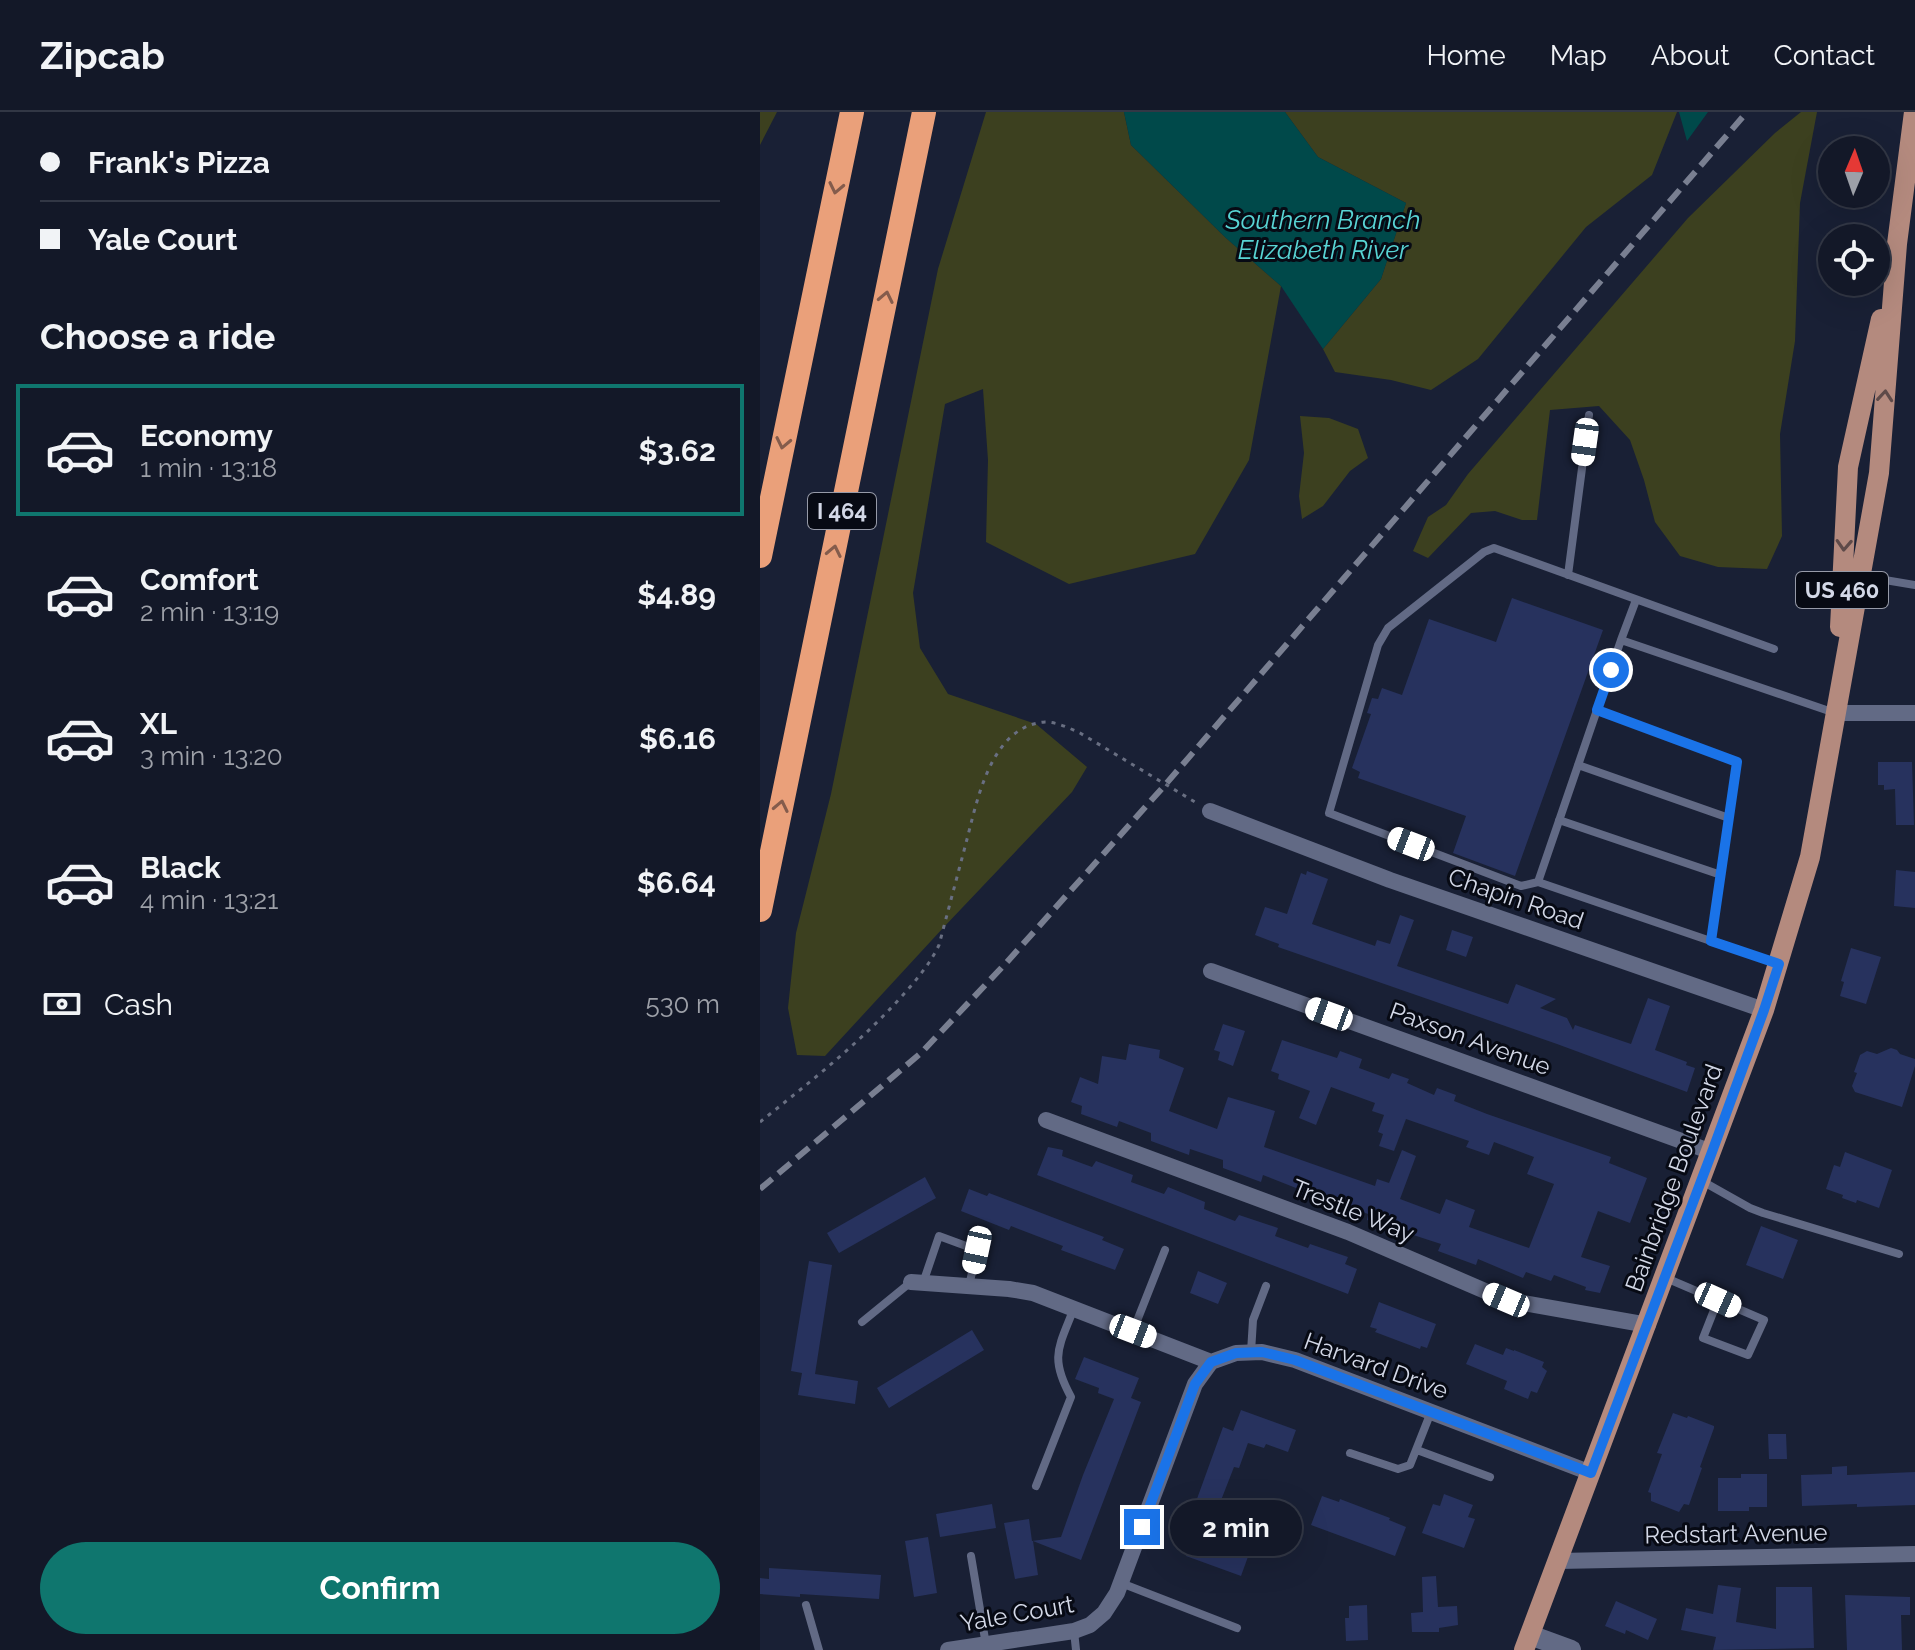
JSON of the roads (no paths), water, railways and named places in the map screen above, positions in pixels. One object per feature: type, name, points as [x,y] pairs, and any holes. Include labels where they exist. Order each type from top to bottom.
[{"type":"highway","name":"I 464","points":[[760,556],[852,112]]},
{"type":"highway","name":"I 464","points":[[760,910],[924,112]]},
{"type":"main road","name":"Bainbridge Boulevard","points":[[1527,1642],[1764,1010],[1810,857],[1879,473],[1897,244],[1914,112]]},
{"type":"main road","name":"Bainbridge Boulevard","points":[[1835,713],[1848,467],[1897,244]]},
{"type":"street","points":[[1835,713],[1915,713]]},
{"type":"street","name":"Chapin Road","points":[[1210,811],[1390,880],[1764,1010]]},
{"type":"street","name":"Paxson Avenue","points":[[1211,971],[1712,1152]]},
{"type":"street","name":"Trestle Way","points":[[1046,1120],[1348,1232],[1506,1300],[1648,1325]]},
{"type":"street","points":[[917,1282],[1033,1293],[1211,1362]]},
{"type":"street","name":"Harvard Drive","points":[[1211,1362],[1236,1353],[1251,1352],[1295,1360],[1591,1473]]},
{"type":"street","name":"Yale Court","points":[[948,1650],[1074,1631],[1090,1625],[1104,1613],[1121,1583],[1195,1384],[1211,1362]]},
{"type":"street","name":"Redstart Avenue","points":[[1558,1561],[1915,1554]]},
{"type":"street","points":[[1527,1642],[1571,1650]]},
{"type":"lane","points":[[1568,575],[1589,415]]},
{"type":"lane","points":[[1774,649],[1494,548],[1484,552],[1388,628],[1378,645],[1329,813],[1521,886],[1538,882],[1779,964]]},
{"type":"lane","points":[[1860,576],[1915,585]]},
{"type":"lane","points":[[1538,882],[1636,600]]},
{"type":"lane","points":[[1621,640],[1835,713]]},
{"type":"lane","points":[[1597,710],[1737,762],[1711,941]]},
{"type":"lane","points":[[1578,765],[1729,818]]},
{"type":"lane","points":[[1559,820],[1721,875]]},
{"type":"lane","points":[[1702,1181],[1763,1213],[1899,1254]]},
{"type":"lane","points":[[862,1322],[917,1282],[939,1236],[977,1250],[969,1286]]},
{"type":"lane","points":[[1133,1331],[1165,1250]]},
{"type":"lane","points":[[1666,1277],[1764,1320],[1748,1355],[1703,1338],[1718,1300]]},
{"type":"lane","points":[[1251,1352],[1253,1320],[1266,1286]]},
{"type":"lane","points":[[1036,1486],[1071,1397],[1059,1371],[1057,1358],[1074,1308]]},
{"type":"lane","points":[[1350,1453],[1398,1469],[1410,1465],[1431,1412]]},
{"type":"lane","points":[[1417,1450],[1490,1477]]},
{"type":"lane","points":[[971,1556],[986,1645]]},
{"type":"lane","points":[[1121,1583],[1237,1628]]},
{"type":"lane","points":[[806,1605],[819,1650]]},
{"type":"lane","points":[[1074,1631],[1076,1650]]},
{"type":"water","name":"Southern Branch Elizabeth River","points":[[1124,112],[1285,112],[1318,157],[1406,203],[1381,279],[1323,349],[1281,286],[1226,238],[1131,145]]},
{"type":"water","points":[[1679,112],[1708,112],[1687,141]]},
{"type":"railway","points":[[760,1189],[921,1053],[1007,962],[1165,785],[1747,112]]}]
